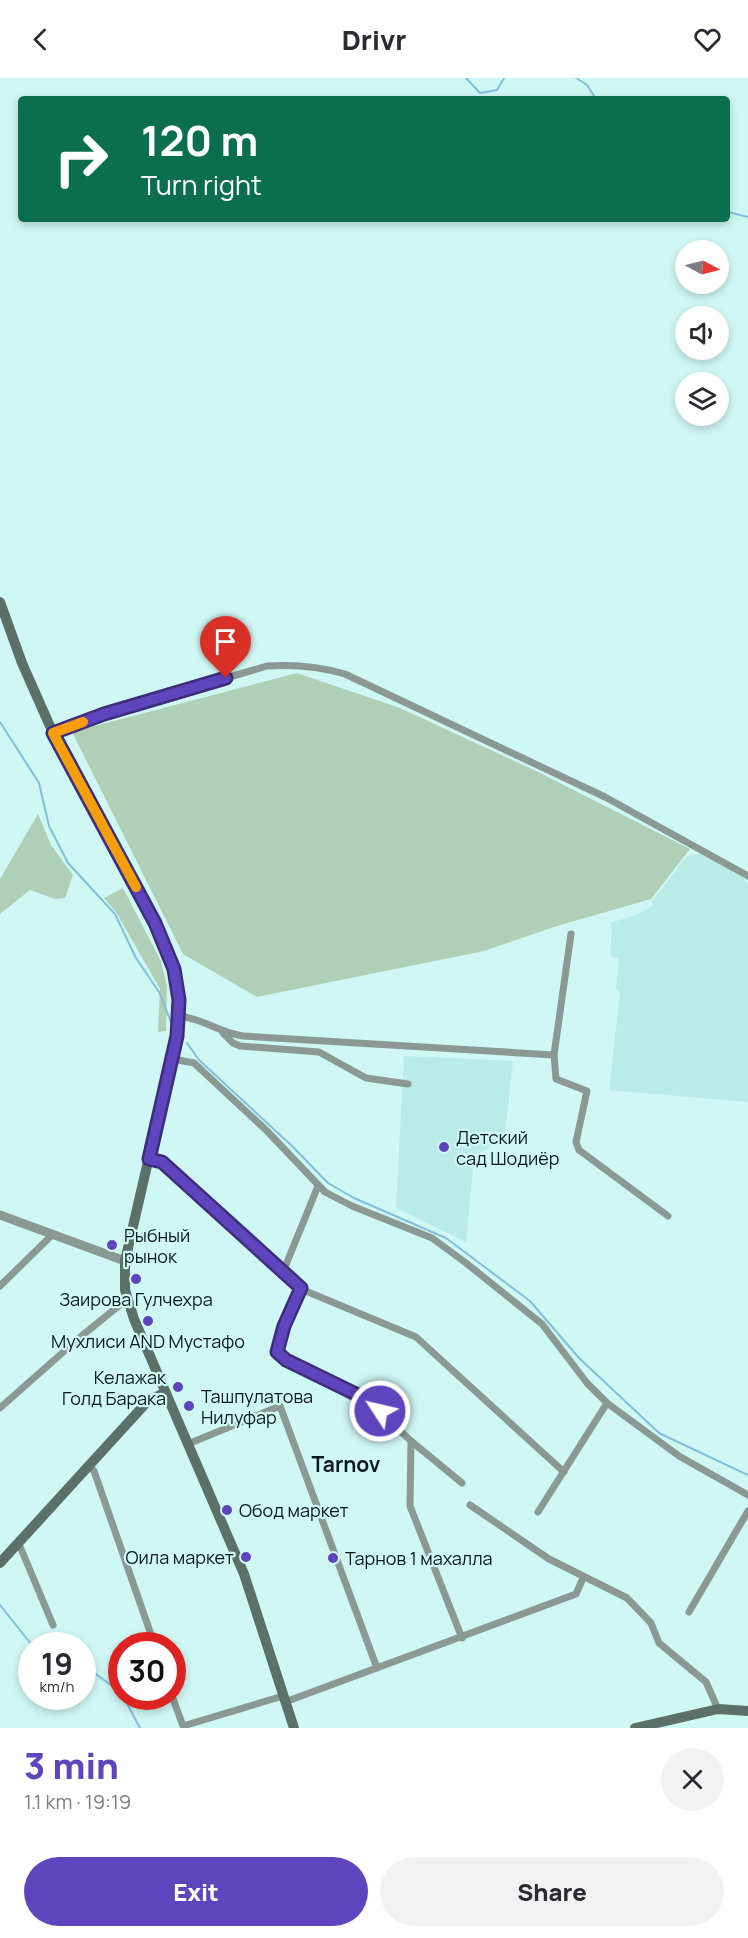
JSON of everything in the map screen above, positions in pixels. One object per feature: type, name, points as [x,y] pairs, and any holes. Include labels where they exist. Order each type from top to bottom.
[{"type":"main road","points":[[0,602],[22,663],[53,733],[166,945],[177,985],[179,1016],[173,1059],[125,1261],[127,1299],[164,1393],[244,1574],[294,1728]]},
{"type":"main road","points":[[0,1563],[147,1402],[164,1393]]},
{"type":"main road","points":[[635,1728],[718,1709],[748,1711]]},
{"type":"street","points":[[53,733],[104,714],[267,666],[326,668],[345,674],[605,797],[748,876]]},
{"type":"street","points":[[572,934],[554,1055],[556,1079],[587,1091],[576,1142],[579,1150],[668,1216]]},
{"type":"street","points":[[179,1016],[197,1018],[223,1033],[233,1044],[309,1050],[327,1056],[366,1078],[408,1084]]},
{"type":"street","points":[[223,1033],[554,1055]]},
{"type":"street","points":[[173,1059],[194,1063],[267,1131],[318,1186],[352,1206],[432,1238],[466,1263],[542,1324],[587,1383],[607,1403],[679,1456],[748,1495]]},
{"type":"street","points":[[149,1159],[162,1162],[301,1288],[416,1336],[564,1472]]},
{"type":"street","points":[[283,1272],[318,1186]]},
{"type":"street","points":[[0,1215],[125,1261]]},
{"type":"street","points":[[0,1286],[52,1234]]},
{"type":"street","points":[[301,1288],[284,1326],[277,1352],[286,1360],[368,1400],[411,1442],[462,1483]]},
{"type":"street","points":[[0,1408],[127,1299]]},
{"type":"street","points":[[538,1512],[607,1403]]},
{"type":"street","points":[[188,1444],[280,1406],[377,1668]]},
{"type":"street","points":[[411,1442],[410,1506],[462,1638]]},
{"type":"street","points":[[88,1466],[94,1471],[150,1632]]},
{"type":"street","points":[[470,1505],[549,1559],[627,1598],[651,1623],[659,1643],[706,1682],[718,1709]]},
{"type":"street","points":[[689,1612],[748,1511]]},
{"type":"street","points":[[19,1544],[53,1625]]},
{"type":"street","points":[[177,1710],[183,1726],[284,1699],[462,1638],[576,1594],[583,1578]]},
{"type":"shaded area","points":[[700,853],[742,877],[748,885],[748,1102],[609,1090],[620,993],[616,988],[619,958],[610,957],[612,929],[610,923],[633,916],[653,906],[652,902],[686,857]]},
{"type":"shaded area","name":"Детский сад Шодиёр","points":[[404,1056],[513,1061],[505,1135],[474,1159],[466,1242],[396,1208]]},
{"type":"green space","points":[[297,673],[400,708],[536,771],[690,849],[651,899],[557,926],[484,951],[257,997],[183,954],[72,732]]},
{"type":"green space","points":[[38,814],[51,845],[73,875],[65,898],[55,899],[30,890],[0,914],[0,879]]},
{"type":"green space","points":[[123,888],[161,961],[167,986],[166,1031],[158,1032],[160,989],[116,912],[104,898]]},
{"type":"waterway","points":[[466,78],[480,93],[497,90],[504,78]]},
{"type":"waterway","points":[[576,78],[587,85],[594,96]]},
{"type":"waterway","points":[[730,212],[748,217]]},
{"type":"waterway","points":[[0,722],[39,783],[49,826],[68,863],[115,914],[136,958],[159,992],[171,1022]]},
{"type":"waterway","points":[[187,1043],[199,1060],[291,1145],[328,1183],[354,1198],[446,1238],[530,1301],[579,1358],[659,1433],[748,1475]]},
{"type":"waterway","points":[[0,1605],[21,1632]]},
{"type":"waterway","points":[[96,1674],[108,1683]]},
{"type":"waterway","points":[[130,1710],[140,1728]]},
{"type":"slow traffic","points":[[83,722],[53,733],[136,887]]},
{"type":"place","name":"Детский сад Шодиёр","points":[[444,1147]]},
{"type":"place","name":"Рыбный рынок","points":[[112,1245]]},
{"type":"place","name":"Заирова Гулчехра","points":[[136,1279]]},
{"type":"place","name":"Мухлиси AND Мустафо","points":[[148,1321]]},
{"type":"place","name":"Келажак Голд Барака","points":[[178,1387]]},
{"type":"place","name":"Ташпулатова Нилуфар","points":[[189,1406]]},
{"type":"place","name":"Обод маркет","points":[[227,1510]]},
{"type":"place","name":"Оила маркет","points":[[246,1557]]},
{"type":"place","name":"Тарнов 1 махалла","points":[[333,1558]]},
{"type":"district","name":"Tarnov","points":[[346,1464]]},
{"type":"route","points":[[226,678],[104,714],[53,733],[155,923],[174,969],[179,1000],[177,1036],[149,1159],[162,1162],[301,1288],[284,1326],[277,1352],[286,1360],[368,1400],[380,1411]]}]
